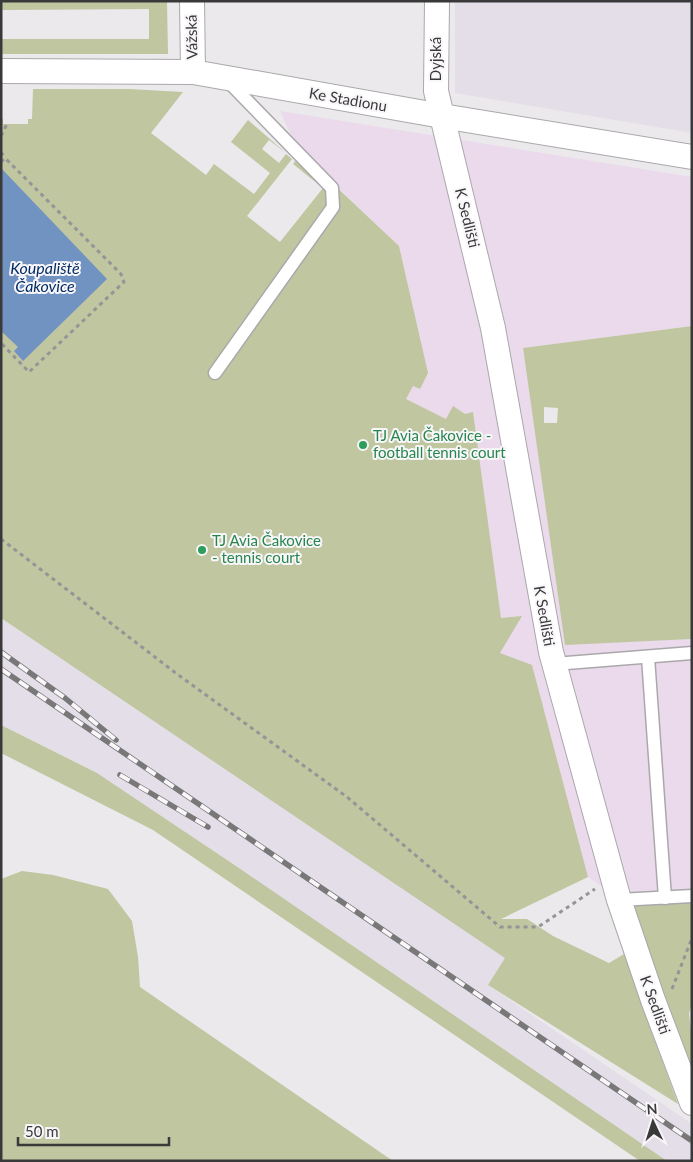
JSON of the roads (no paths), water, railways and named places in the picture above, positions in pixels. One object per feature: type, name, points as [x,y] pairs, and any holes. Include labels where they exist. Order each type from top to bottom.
[{"type":"street","name":"Vážská","points":[[192,1],[193,72]]},
{"type":"street","name":"Dyjská","points":[[437,1],[436,91],[442,116]]},
{"type":"street","name":"Ke Stadionu","points":[[1,71],[193,72],[442,116],[692,157]]},
{"type":"street","name":"K Sedlišti","points":[[442,116],[493,328],[554,664],[619,900],[653,1000],[692,1103]]},
{"type":"lane","points":[[215,374],[333,207],[332,188],[225,78]]},
{"type":"lane","points":[[554,664],[692,653]]},
{"type":"lane","points":[[648,657],[664,898]]},
{"type":"lane","points":[[619,900],[692,896]]},
{"type":"water","name":"Koupaliště Čakovice","points":[[1,168],[107,279],[23,361],[14,351],[18,347],[1,331]]},
{"type":"railway","points":[[1,652],[65,698],[116,740]]},
{"type":"railway","points":[[1,669],[692,1141]]},
{"type":"railway","points":[[120,775],[208,827]]},
{"type":"place","name":"TJ Avia Čakovice - football tennis court","points":[[363,445]]},
{"type":"place","name":"TJ Avia Čakovice - tennis court","points":[[202,550]]}]
